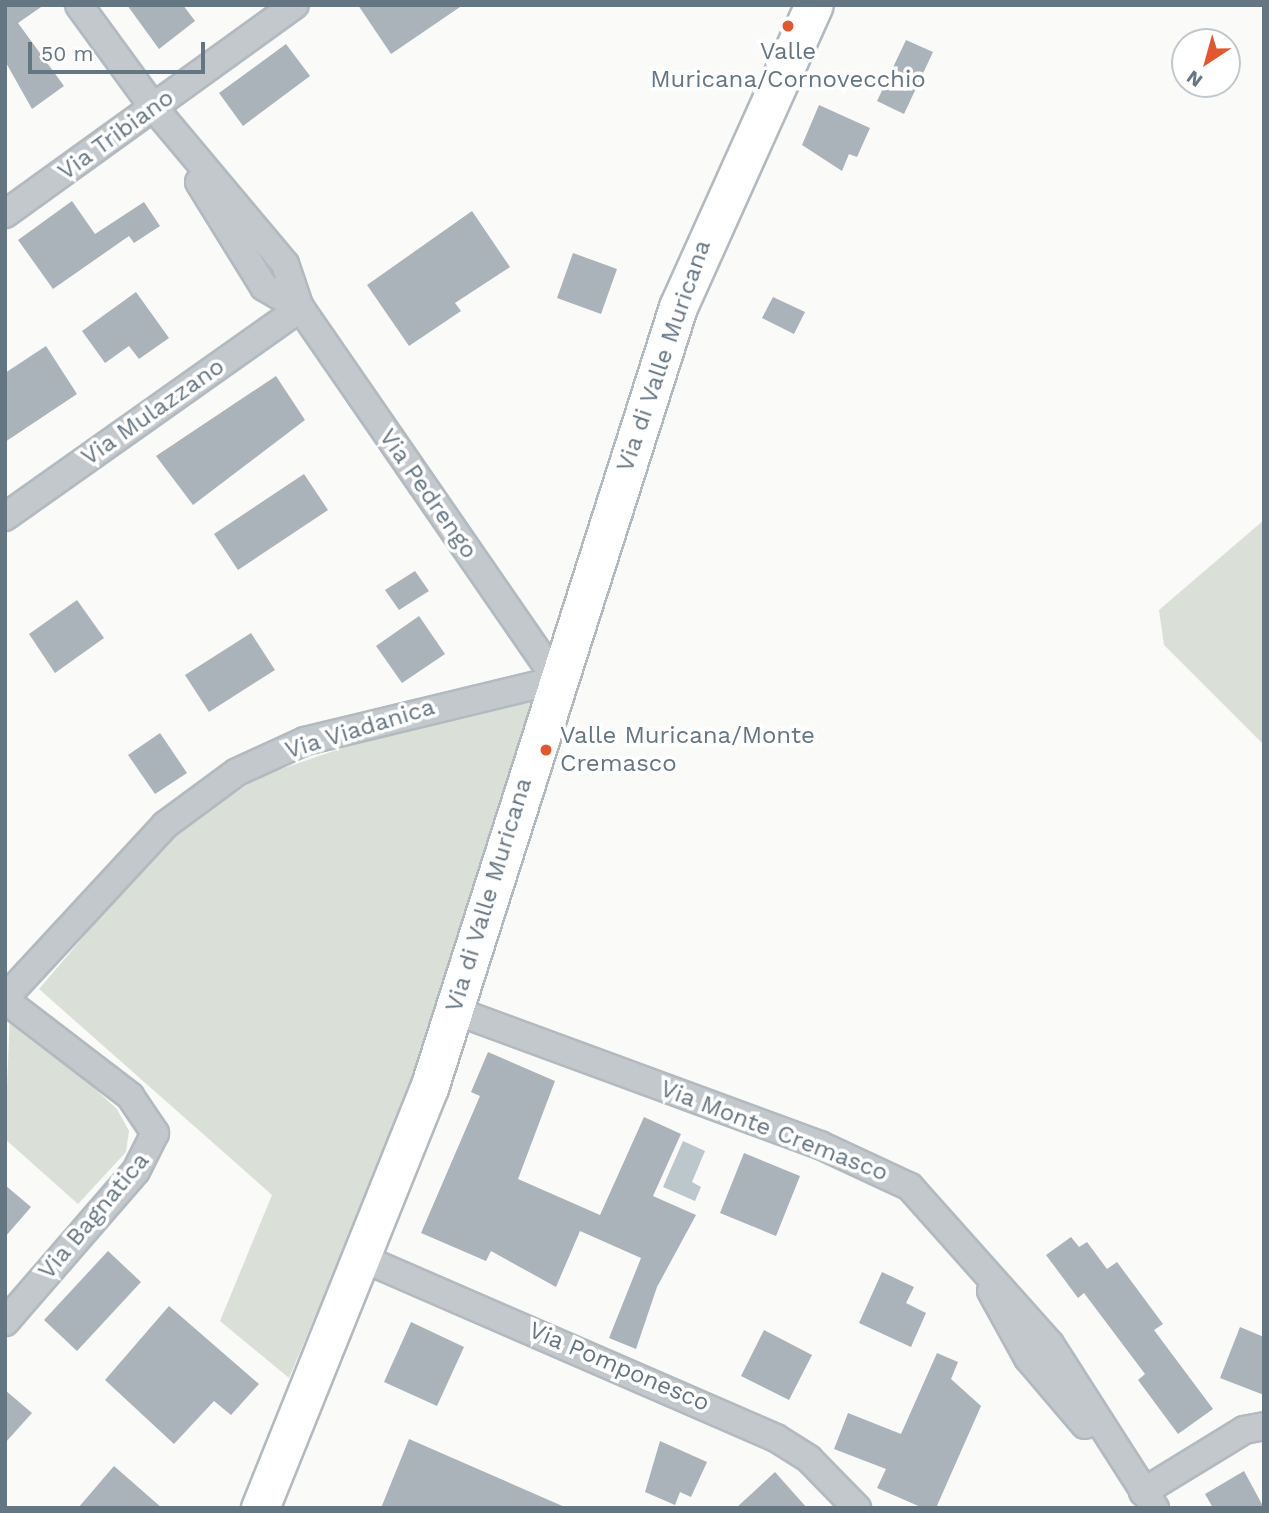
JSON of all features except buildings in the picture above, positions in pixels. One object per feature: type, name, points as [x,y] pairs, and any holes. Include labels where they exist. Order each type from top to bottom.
[{"type":"street","name":"Via Pedrengo","points":[[79,5],[154,108],[257,278],[278,299],[300,308],[557,680]]},
{"type":"street","name":"Via Tribiano","points":[[5,214],[295,5]]},
{"type":"street","name":"Via di Valle Muricana","points":[[260,1508],[362,1258],[453,1010],[557,680],[698,252],[814,5]]},
{"type":"street","name":"Via Mulazzano","points":[[5,517],[300,308]]},
{"type":"street","name":"Via Viadanica","points":[[5,999],[165,825],[237,772],[305,741],[557,680]]},
{"type":"street","name":"Via Bagnatica","points":[[5,999],[130,1096],[155,1133],[136,1171],[5,1322]]},
{"type":"street","name":"Via Monte Cremasco","points":[[453,1010],[881,1169],[921,1197],[974,1255],[1028,1358],[1149,1500]]},
{"type":"street","name":"Via Pomponesco","points":[[362,1258],[776,1438],[808,1459],[855,1507]]},
{"type":"street","points":[[1149,1500],[1244,1430],[1264,1426]]},
{"type":"shaded area","points":[[1264,520],[1264,745],[1164,645],[1159,610]]},
{"type":"shaded area","points":[[532,701],[415,1081],[289,1378],[220,1321],[272,1195],[39,989],[164,842],[258,777],[409,725]]},
{"type":"shaded area","points":[[10,1011],[117,1109],[129,1131],[126,1152],[78,1204],[5,1139]]},
{"type":"shaded area","points":[[683,1141],[705,1151],[692,1182],[701,1187],[695,1201],[663,1187]]},
{"type":"place","name":"Valle Muricana/Cornovecchio","points":[[788,26]]},
{"type":"place","name":"Valle Muricana/Monte Cremasco","points":[[546,750]]}]
